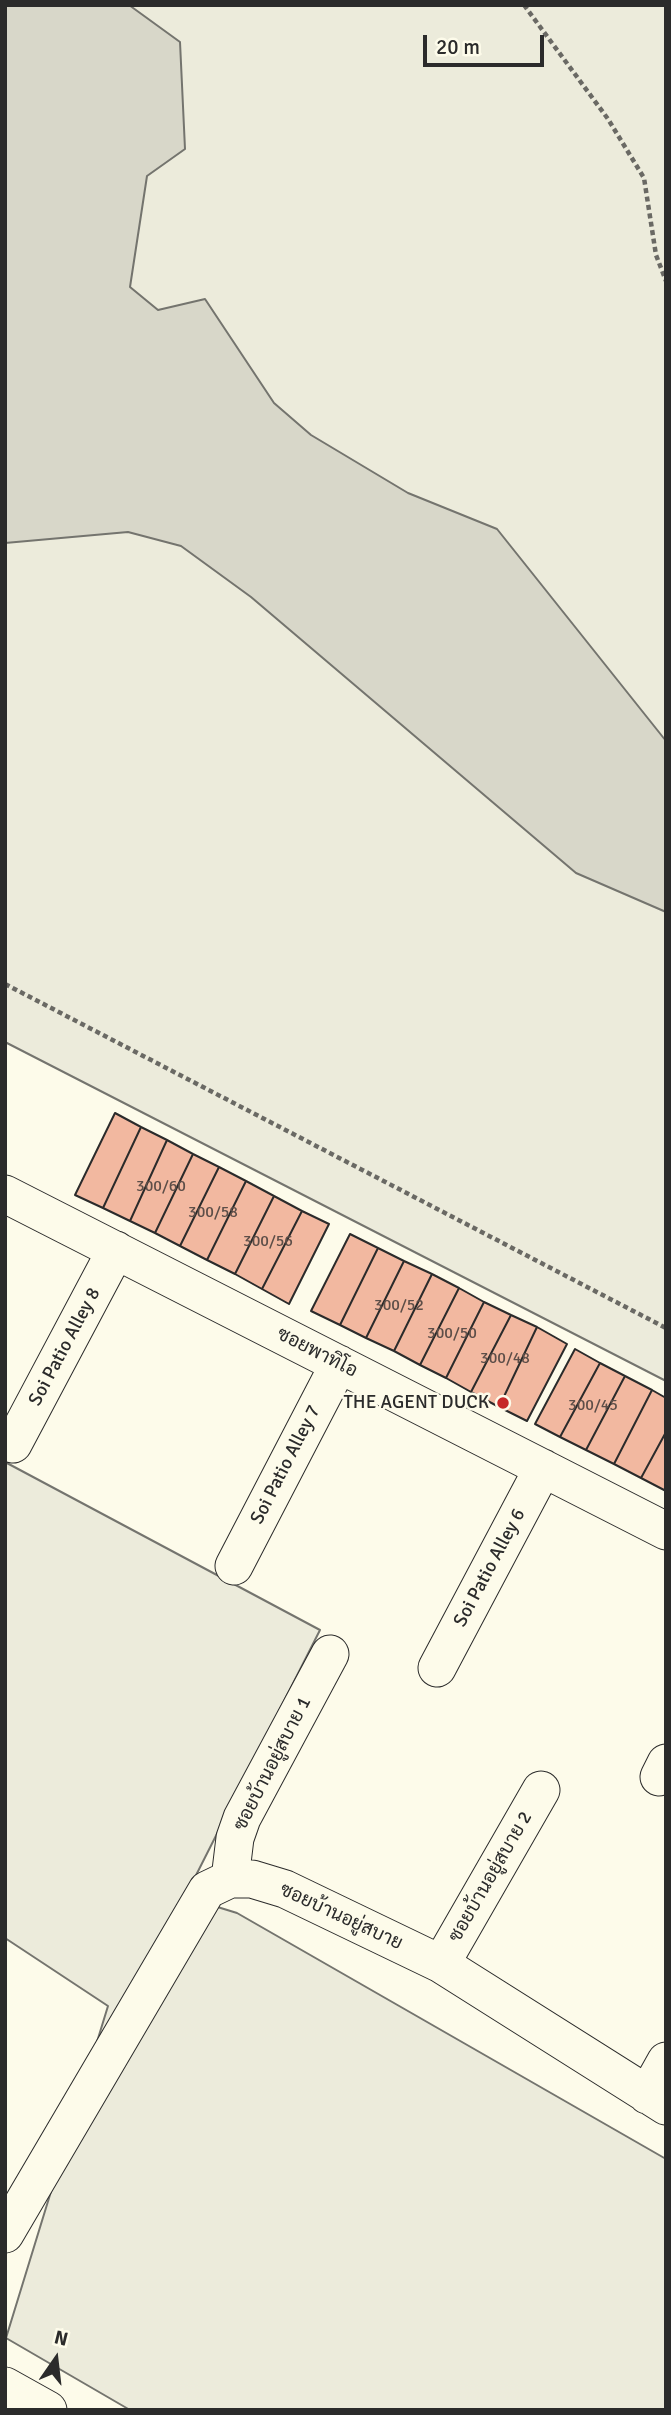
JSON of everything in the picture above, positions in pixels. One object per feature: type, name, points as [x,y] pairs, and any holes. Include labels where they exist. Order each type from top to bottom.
[{"type":"street","name":"ซอยพาทิโอ","points":[[5,1194],[666,1531]]},
{"type":"street","name":"Soi Patio Alley 8","points":[[13,1444],[116,1250]]},
{"type":"street","name":"Soi Patio Alley 7","points":[[234,1566],[339,1364]]},
{"type":"street","name":"Soi Patio Alley 6","points":[[437,1668],[542,1468]]},
{"type":"street","name":"ซอยบ้านอยู่สบาย 1","points":[[230,1879],[234,1838],[242,1818],[330,1654]]},
{"type":"street","name":"ซอยบ้านอยู่สบาย 2","points":[[441,1964],[541,1790]]},
{"type":"street","name":"ซอยบ้านอยู่สบาย","points":[[230,1879],[251,1880],[285,1889],[441,1964],[656,2100]]},
{"type":"street","points":[[5,2234],[207,1889],[230,1879]]},
{"type":"street","points":[[656,2100],[666,2061]]},
{"type":"street","points":[[5,2386],[48,2410]]},
{"type":"path","points":[[524,5],[608,119],[644,178],[656,255],[666,281]]},
{"type":"path","points":[[5,984],[666,1328]]},
{"type":"shaded area","points":[[5,5],[666,5],[666,1381],[5,1042]]},
{"type":"shaded area","points":[[5,5],[129,5],[180,42],[185,149],[147,176],[130,287],[158,310],[205,299],[274,403],[311,435],[408,493],[497,529],[666,741],[666,912],[576,873],[251,597],[181,546],[128,532],[5,543]]},
{"type":"shaded area","points":[[5,1462],[320,1630],[185,1897],[237,1913],[666,2159],[666,2410],[130,2410],[6,2338],[108,2006],[5,1938]]},
{"type":"building","points":[[115,1113],[141,1127],[103,1208],[75,1195]]},
{"type":"building","points":[[141,1127],[167,1140],[130,1221],[103,1208]]},
{"type":"building","points":[[167,1140],[193,1154],[155,1233],[130,1221]]},
{"type":"building","points":[[193,1154],[219,1167],[180,1246],[155,1233]]},
{"type":"building","points":[[219,1167],[246,1181],[207,1260],[180,1246]]},
{"type":"building","points":[[246,1181],[274,1196],[235,1274],[207,1260]]},
{"type":"building","points":[[274,1196],[302,1211],[262,1289],[235,1274]]},
{"type":"building","points":[[302,1211],[329,1224],[289,1304],[262,1289]]},
{"type":"building","points":[[350,1234],[378,1248],[340,1325],[311,1311]]},
{"type":"building","points":[[378,1248],[404,1261],[366,1338],[340,1325]]},
{"type":"building","points":[[404,1261],[432,1274],[394,1351],[366,1338]]},
{"type":"building","points":[[432,1274],[459,1288],[420,1365],[394,1351]]},
{"type":"building","points":[[459,1288],[484,1302],[446,1378],[420,1365]]},
{"type":"building","points":[[484,1302],[511,1315],[471,1392],[446,1378]]},
{"type":"building","points":[[511,1315],[537,1327],[499,1407],[471,1392]]},
{"type":"building","points":[[537,1327],[567,1344],[527,1421],[499,1407]]},
{"type":"building","points":[[575,1349],[600,1363],[560,1437],[535,1424]]},
{"type":"building","points":[[600,1363],[625,1376],[586,1450],[560,1437]]},
{"type":"building","points":[[625,1376],[652,1390],[614,1464],[586,1450]]},
{"type":"building","points":[[652,1390],[666,1398],[666,1432],[641,1478],[614,1464]]},
{"type":"building","points":[[666,1432],[666,1491],[641,1478]]},
{"type":"place","name":"THE AGENT DUCK","points":[[503,1403]]}]
